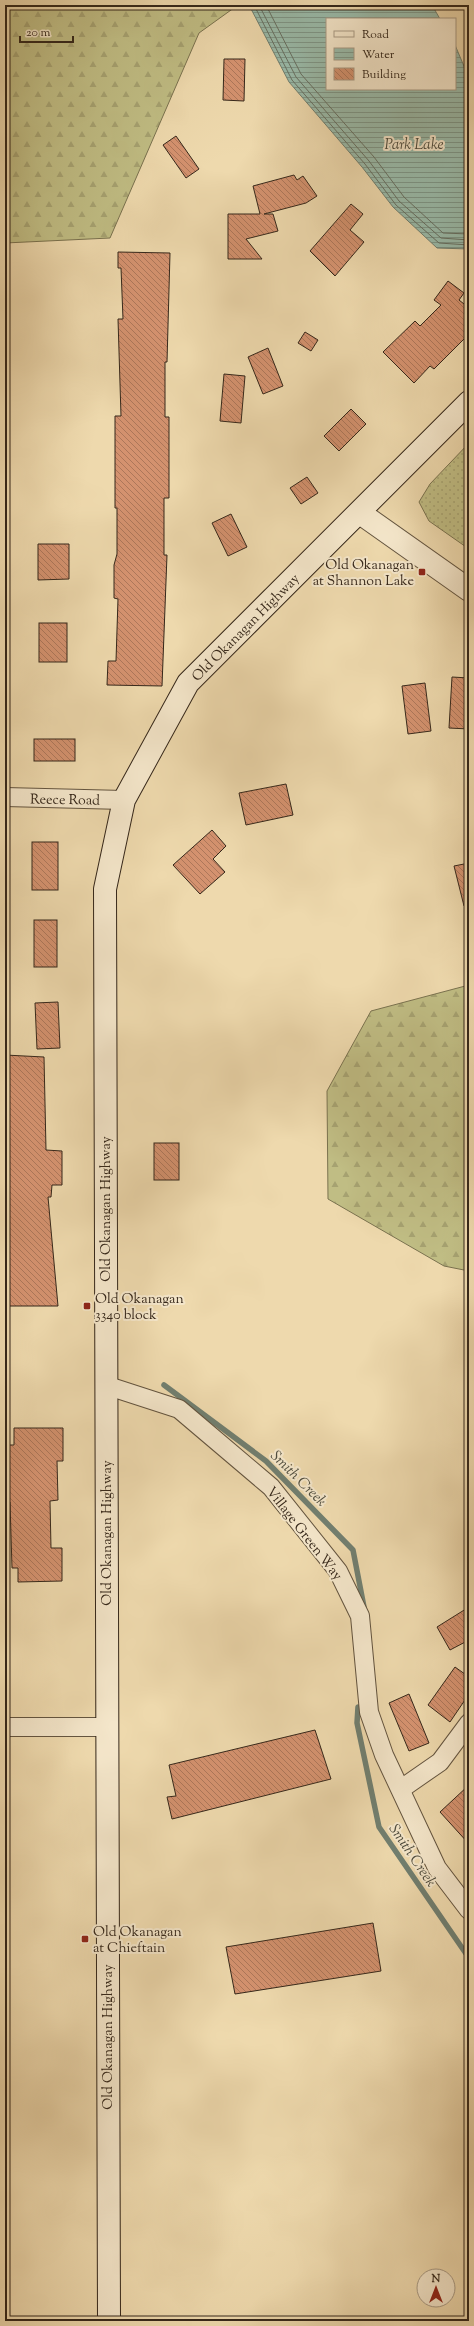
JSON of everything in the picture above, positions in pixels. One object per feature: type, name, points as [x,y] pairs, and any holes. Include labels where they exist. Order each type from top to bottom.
[{"type":"main road","name":"Old Okanagan Highway","points":[[108,2321],[105,889],[124,800],[188,683],[360,513],[469,402]]},
{"type":"main road","points":[[360,513],[469,590]]},
{"type":"street","name":"Reece Road","points":[[5,797],[124,800]]},
{"type":"street","name":"Village Green Way","points":[[105,1385],[179,1409],[271,1487],[338,1571],[360,1616],[369,1712],[384,1755],[437,1868],[469,1910]]},
{"type":"street","points":[[401,1789],[440,1762],[469,1723]]},
{"type":"street","points":[[5,1728],[106,1728]]},
{"type":"green space","points":[[5,5],[238,5],[199,33],[110,238],[5,243]]},
{"type":"green space","points":[[469,443],[469,549],[429,521],[419,502],[430,484]]},
{"type":"green space","points":[[469,985],[469,1271],[444,1266],[328,1199],[327,1091],[371,1011]]},
{"type":"water","name":"Park Lake","points":[[249,5],[432,5],[439,18],[326,18],[326,90],[456,90],[456,47],[469,78],[469,249],[437,248],[393,207],[362,167],[289,82]]},
{"type":"building","points":[[224,59],[245,59],[244,101],[223,100]]},
{"type":"building","points":[[176,136],[199,169],[186,178],[163,145]]},
{"type":"building","points":[[294,175],[297,180],[303,176],[317,196],[306,203],[264,214],[273,214],[278,231],[246,239],[262,259],[228,259],[228,214],[260,214],[253,186]]},
{"type":"building","points":[[351,204],[363,214],[350,230],[364,242],[335,276],[310,251]]},
{"type":"building","points":[[118,252],[170,253],[167,362],[165,362],[165,417],[169,417],[169,498],[164,498],[164,555],[167,555],[162,686],[107,685],[108,661],[116,661],[118,599],[114,598],[114,565],[117,554],[117,508],[115,508],[115,416],[121,416],[118,319],[123,319],[121,268],[118,268]]},
{"type":"building","points":[[448,281],[464,293],[459,300],[469,308],[469,334],[434,369],[430,366],[414,383],[383,352],[415,321],[420,326],[441,305],[434,300]]},
{"type":"building","points":[[305,332],[318,340],[311,351],[298,343]]},
{"type":"building","points":[[268,348],[283,386],[263,394],[248,357]]},
{"type":"building","points":[[224,374],[245,376],[241,423],[220,421]]},
{"type":"building","points":[[351,409],[366,424],[339,451],[324,436]]},
{"type":"building","points":[[307,477],[318,493],[301,504],[290,488]]},
{"type":"building","points":[[231,514],[247,547],[228,556],[212,523]]},
{"type":"building","points":[[38,544],[69,544],[69,579],[38,580]]},
{"type":"building","points":[[39,623],[67,623],[67,662],[39,662]]},
{"type":"building","points":[[452,677],[469,678],[469,729],[449,728]]},
{"type":"building","points":[[425,683],[431,731],[408,734],[402,686]]},
{"type":"building","points":[[34,739],[75,739],[75,761],[34,761]]},
{"type":"building","points":[[286,784],[293,815],[246,825],[239,793]]},
{"type":"building","points":[[212,830],[226,846],[213,859],[225,872],[200,894],[173,865]]},
{"type":"building","points":[[32,842],[58,842],[58,890],[32,890]]},
{"type":"building","points":[[469,863],[469,905],[464,906],[454,866]]},
{"type":"building","points":[[34,920],[57,920],[57,967],[34,967]]},
{"type":"building","points":[[58,1002],[60,1048],[37,1049],[35,1003]]},
{"type":"building","points":[[5,1055],[44,1057],[46,1150],[62,1151],[62,1185],[52,1185],[51,1197],[48,1197],[58,1306],[5,1306]]},
{"type":"building","points":[[154,1143],[179,1143],[179,1180],[154,1180]]},
{"type":"building","points":[[14,1428],[63,1428],[63,1461],[57,1461],[58,1500],[50,1501],[51,1548],[62,1548],[62,1581],[18,1582],[18,1568],[12,1568],[10,1502],[8,1502],[8,1445],[14,1445]]},
{"type":"building","points":[[469,1607],[469,1640],[450,1650],[437,1627]]},
{"type":"building","points":[[455,1667],[469,1677],[469,1694],[450,1722],[428,1705]]},
{"type":"building","points":[[409,1694],[429,1743],[409,1751],[389,1703]]},
{"type":"building","points":[[315,1730],[331,1779],[172,1819],[167,1797],[176,1796],[169,1765]]},
{"type":"building","points":[[469,1785],[469,1844],[440,1812]]},
{"type":"building","points":[[373,1923],[381,1971],[235,1994],[226,1947]]},
{"type":"waterway","name":"Smith Creek","points":[[164,1385],[266,1461],[353,1550],[364,1607]]},
{"type":"waterway","name":"Smith Creek","points":[[358,1707],[357,1723],[379,1827],[469,1958]]},
{"type":"place","name":"Old Okanagan at Shannon Lake","points":[[422,572]]},
{"type":"place","name":"Old Okanagan 3340 block","points":[[87,1306]]},
{"type":"place","name":"Old Okanagan at Chieftain","points":[[85,1939]]}]
